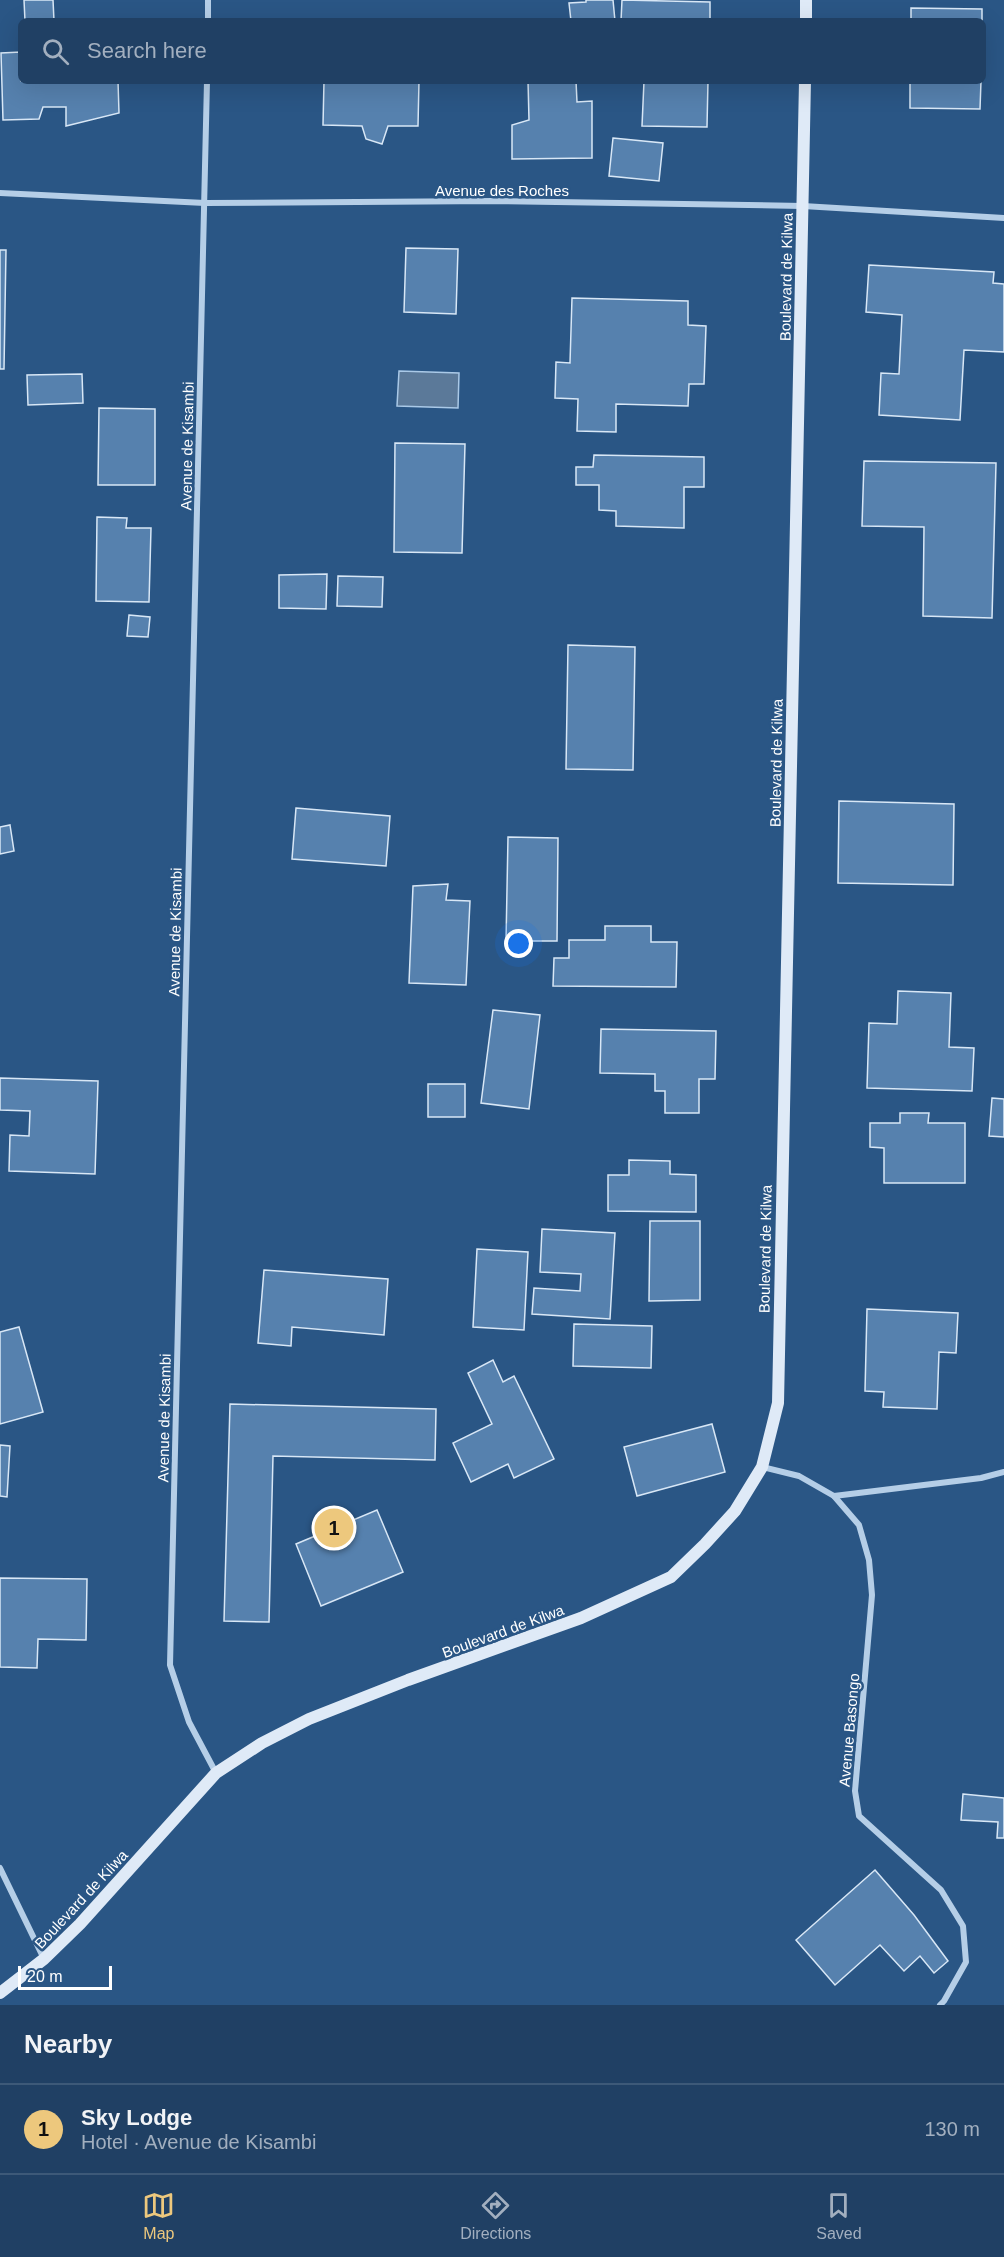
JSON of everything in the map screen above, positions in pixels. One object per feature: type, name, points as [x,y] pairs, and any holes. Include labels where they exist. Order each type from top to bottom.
[{"type":"street","points":[[207,18],[208,0]]},
{"type":"street","points":[[806,0],[806,18]]},
{"type":"street","name":"Avenue de Kisambi","points":[[207,84],[170,1665],[189,1722],[216,1773]]},
{"type":"street","name":"Boulevard de Kilwa","points":[[0,1993],[45,1959],[80,1924],[216,1773],[262,1743],[309,1719],[408,1680],[581,1618],[671,1577],[735,1511],[762,1467],[778,1403],[805,84]]},
{"type":"street","name":"Avenue des Roches","points":[[0,193],[205,203],[494,201],[802,206],[1004,218]]},
{"type":"street","name":"Avenue Basongo","points":[[762,1467],[799,1476],[834,1496],[859,1525],[869,1560],[872,1595],[855,1791],[859,1816],[941,1890],[963,1926],[966,1962],[940,2005]]},
{"type":"street","points":[[834,1496],[981,1478],[1004,1472]]},
{"type":"street","points":[[0,1868],[45,1959]]},
{"type":"water","points":[[399,371],[459,373],[458,408],[397,406]]},
{"type":"building","points":[[24,0],[53,0],[54,18],[25,18]]},
{"type":"building","points":[[586,0],[613,0],[615,18],[571,18],[569,3],[586,2]]},
{"type":"building","points":[[622,0],[710,2],[710,18],[621,18]]},
{"type":"building","points":[[911,8],[982,9],[982,18],[911,18]]},
{"type":"building","points":[[18,52],[18,84],[118,84],[119,113],[66,126],[66,107],[43,107],[39,119],[3,120],[1,53]]},
{"type":"building","points":[[324,84],[419,84],[418,126],[388,126],[382,144],[366,139],[362,126],[323,125]]},
{"type":"building","points":[[528,84],[576,84],[577,102],[592,101],[592,158],[512,159],[512,125],[529,120]]},
{"type":"building","points":[[644,84],[708,84],[707,127],[642,126]]},
{"type":"building","points":[[910,84],[981,84],[980,109],[910,108]]},
{"type":"building","points":[[613,138],[663,143],[659,181],[609,176]]},
{"type":"building","points":[[406,248],[458,249],[456,314],[404,312]]},
{"type":"building","points":[[0,250],[6,250],[4,369],[0,369]]},
{"type":"building","points":[[869,265],[994,272],[993,283],[1004,284],[1004,352],[964,350],[960,420],[879,415],[881,373],[899,374],[902,315],[866,312]]},
{"type":"building","points":[[572,298],[688,301],[688,325],[706,326],[704,384],[689,384],[688,406],[616,404],[616,432],[577,431],[578,399],[555,398],[556,362],[570,363]]},
{"type":"building","points":[[82,374],[83,403],[28,405],[27,375]]},
{"type":"building","points":[[99,408],[155,409],[155,485],[98,485]]},
{"type":"building","points":[[395,443],[465,444],[462,553],[394,552]]},
{"type":"building","points":[[594,455],[704,457],[704,487],[684,487],[684,528],[616,526],[616,511],[599,510],[599,485],[576,485],[576,467],[593,467]]},
{"type":"building","points":[[864,461],[996,463],[992,618],[923,616],[924,527],[862,526]]},
{"type":"building","points":[[97,517],[127,518],[126,528],[151,528],[149,602],[96,601]]},
{"type":"building","points":[[327,574],[326,609],[279,608],[279,575]]},
{"type":"building","points":[[338,576],[383,577],[382,607],[337,606]]},
{"type":"building","points":[[129,615],[150,617],[148,637],[127,636]]},
{"type":"building","points":[[568,645],[635,647],[633,770],[566,769]]},
{"type":"building","points":[[839,801],[954,804],[953,885],[838,883]]},
{"type":"building","points":[[296,808],[390,816],[386,866],[292,859]]},
{"type":"building","points":[[10,825],[14,851],[0,854],[0,827]]},
{"type":"building","points":[[508,837],[558,838],[557,941],[506,941]]},
{"type":"building","points":[[448,884],[446,900],[470,901],[466,985],[409,983],[413,886]]},
{"type":"building","points":[[605,926],[651,926],[651,942],[677,942],[676,987],[553,986],[554,958],[569,958],[569,940],[605,940]]},
{"type":"building","points":[[898,991],[951,993],[949,1047],[974,1048],[972,1091],[867,1088],[869,1023],[897,1024]]},
{"type":"building","points":[[493,1010],[540,1015],[529,1109],[481,1103]]},
{"type":"building","points":[[601,1029],[716,1031],[715,1079],[699,1079],[699,1113],[665,1113],[665,1091],[655,1091],[655,1074],[600,1073]]},
{"type":"building","points":[[0,1078],[98,1081],[95,1174],[9,1171],[10,1135],[29,1136],[30,1111],[0,1110]]},
{"type":"building","points":[[428,1084],[465,1084],[465,1117],[428,1117]]},
{"type":"building","points":[[992,1098],[1004,1099],[1004,1137],[989,1136]]},
{"type":"building","points":[[900,1113],[929,1113],[928,1123],[965,1123],[965,1183],[884,1183],[884,1148],[870,1147],[870,1123],[900,1123]]},
{"type":"building","points":[[629,1160],[670,1161],[670,1174],[696,1175],[696,1212],[608,1211],[608,1175],[629,1175]]},
{"type":"building","points":[[650,1221],[700,1221],[700,1300],[649,1301]]},
{"type":"building","points":[[542,1229],[615,1233],[610,1319],[532,1314],[534,1288],[580,1291],[581,1274],[540,1272]]},
{"type":"building","points":[[477,1249],[528,1252],[524,1330],[473,1327]]},
{"type":"building","points":[[264,1270],[388,1279],[384,1335],[292,1327],[291,1346],[258,1343]]},
{"type":"building","points":[[867,1309],[958,1313],[956,1353],[939,1352],[937,1409],[883,1407],[884,1392],[865,1391]]},
{"type":"building","points":[[574,1324],[652,1326],[651,1368],[573,1366]]},
{"type":"building","points":[[19,1327],[43,1412],[0,1424],[0,1332]]},
{"type":"building","points":[[493,1360],[503,1382],[514,1376],[554,1459],[514,1478],[508,1464],[471,1482],[453,1443],[492,1424],[468,1373]]},
{"type":"building","points":[[230,1404],[436,1409],[435,1460],[273,1456],[269,1622],[224,1621]]},
{"type":"building","points":[[712,1424],[725,1472],[637,1496],[624,1447]]},
{"type":"building","points":[[0,1445],[10,1446],[7,1497],[0,1496]]},
{"type":"building","points":[[377,1510],[403,1572],[321,1606],[296,1544]]},
{"type":"building","points":[[0,1578],[87,1579],[86,1640],[38,1639],[37,1668],[0,1667]]},
{"type":"building","points":[[963,1794],[1004,1798],[1004,1838],[997,1838],[998,1822],[961,1820]]},
{"type":"building","points":[[875,1870],[914,1915],[948,1961],[934,1973],[920,1956],[904,1971],[880,1945],[835,1985],[796,1940]]},
{"type":"place","name":"Sky Lodge","points":[[334,1528]]}]
